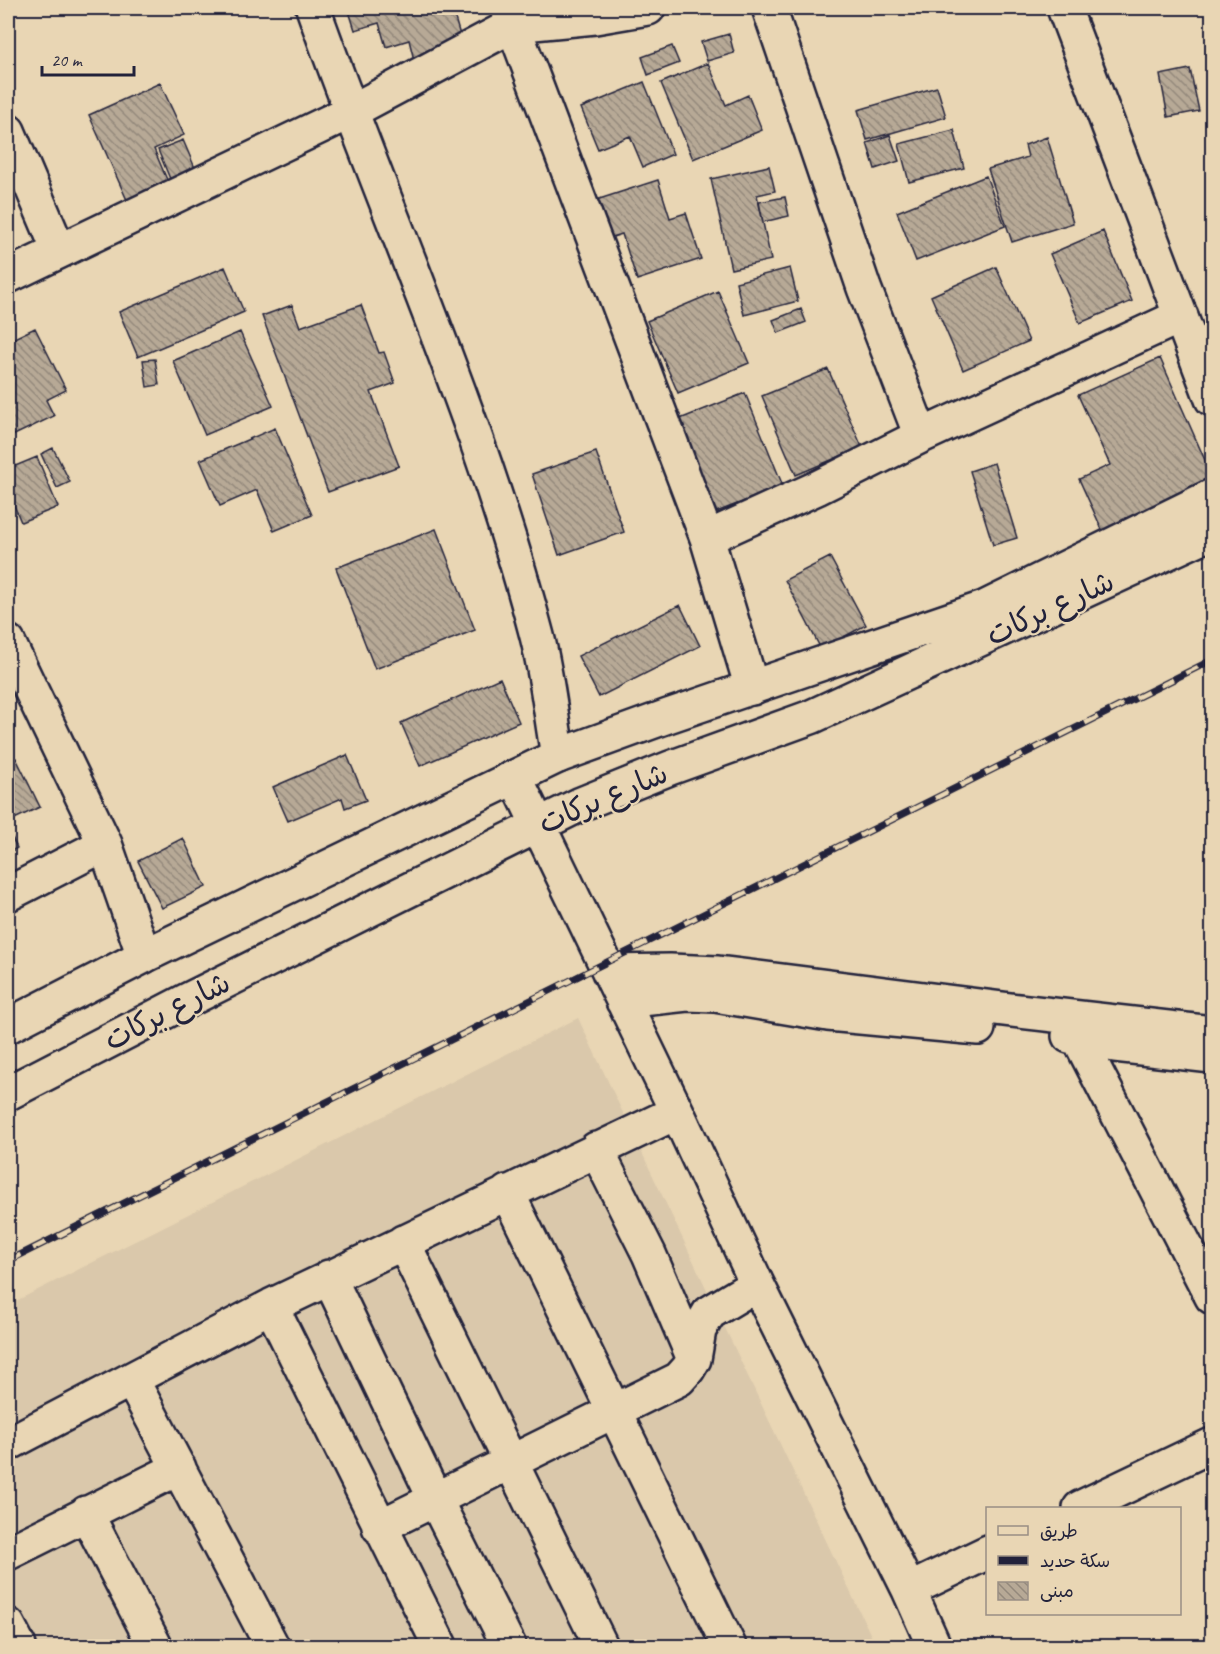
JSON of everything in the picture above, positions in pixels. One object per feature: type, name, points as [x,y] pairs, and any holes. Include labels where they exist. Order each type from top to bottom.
[{"type":"street","points":[[313,8],[500,510],[537,638],[558,756]]},
{"type":"street","points":[[8,276],[350,112],[510,16],[595,17],[648,8]]},
{"type":"street","points":[[769,8],[864,288],[921,436]]},
{"type":"street","points":[[1064,8],[1212,399]]},
{"type":"street","points":[[510,16],[707,538],[752,688]]},
{"type":"street","points":[[8,130],[59,251]]},
{"type":"street","points":[[707,538],[1181,316]]},
{"type":"street","name":"شارع بركات","points":[[8,1026],[144,956],[558,756],[984,608],[1212,496]]},
{"type":"street","name":"شارع بركات","points":[[8,1093],[580,804],[670,768],[811,717],[1212,532]]},
{"type":"street","points":[[8,642],[17,684],[105,844],[144,956]]},
{"type":"street","points":[[515,777],[677,1112],[757,1284],[909,1590],[934,1647]]},
{"type":"street","points":[[8,894],[105,844]]},
{"type":"street","points":[[616,987],[670,971],[729,974],[1212,1033]]},
{"type":"street","points":[[616,987],[715,995],[828,1014],[1078,1037],[1115,1045],[1212,1056]]},
{"type":"street","points":[[1078,1037],[1212,1297]]},
{"type":"street","points":[[8,1444],[329,1277],[677,1112]]},
{"type":"street","points":[[596,1149],[649,1254],[694,1359]]},
{"type":"street","points":[[507,1192],[729,1647]]},
{"type":"street","points":[[403,1242],[601,1647]]},
{"type":"street","points":[[329,1277],[509,1647]]},
{"type":"street","points":[[379,1527],[679,1379],[694,1359],[699,1330],[709,1312],[757,1284]]},
{"type":"street","points":[[271,1306],[440,1647]]},
{"type":"street","points":[[132,1380],[272,1647]]},
{"type":"street","points":[[1084,1507],[1212,1445]]},
{"type":"street","points":[[8,1553],[179,1467]]},
{"type":"street","points":[[86,1513],[154,1647]]},
{"type":"street","points":[[909,1590],[986,1552]]},
{"type":"street","points":[[8,1625],[19,1647]]},
{"type":"shaded area","points":[[578,1018],[876,1646],[8,1646],[8,1305]]},
{"type":"building","points":[[348,8],[452,8],[464,49],[415,64],[409,40],[386,47],[379,23],[355,30]]},
{"type":"building","points":[[729,34],[734,53],[707,61],[701,42]]},
{"type":"building","points":[[672,46],[679,63],[648,75],[642,57]]},
{"type":"building","points":[[708,63],[726,105],[748,95],[762,130],[693,159],[661,83]]},
{"type":"building","points":[[1190,69],[1199,111],[1168,117],[1160,75]]},
{"type":"building","points":[[644,82],[673,154],[643,167],[630,136],[598,149],[581,108]]},
{"type":"building","points":[[160,83],[184,135],[154,149],[168,182],[127,200],[89,115]]},
{"type":"building","points":[[937,87],[946,117],[867,140],[858,110]]},
{"type":"building","points":[[954,130],[964,168],[909,182],[899,144]]},
{"type":"building","points":[[890,135],[899,161],[875,169],[867,143]]},
{"type":"building","points":[[1047,137],[1073,223],[1012,242],[988,169],[1028,157],[1025,145]]},
{"type":"building","points":[[183,140],[198,175],[173,186],[158,150]]},
{"type":"building","points":[[769,166],[775,191],[757,195],[771,260],[731,269],[711,179]]},
{"type":"building","points":[[986,176],[1005,226],[916,261],[897,212]]},
{"type":"building","points":[[658,180],[670,218],[686,213],[701,259],[637,280],[622,234],[600,241],[587,203]]},
{"type":"building","points":[[785,197],[789,216],[763,222],[759,202]]},
{"type":"building","points":[[1103,231],[1132,301],[1080,323],[1050,254]]},
{"type":"building","points":[[225,267],[244,312],[138,357],[119,312]]},
{"type":"building","points":[[996,267],[1029,341],[963,370],[931,296]]},
{"type":"building","points":[[790,268],[798,301],[744,315],[736,282]]},
{"type":"building","points":[[718,291],[749,363],[678,393],[647,321]]},
{"type":"building","points":[[292,305],[300,327],[361,305],[379,353],[384,352],[395,383],[371,392],[399,466],[328,492],[262,316]]},
{"type":"building","points":[[801,309],[806,322],[778,333],[773,320]]},
{"type":"building","points":[[35,328],[66,390],[46,400],[54,416],[8,438],[8,341]]},
{"type":"building","points":[[240,332],[273,406],[205,435],[173,361]]},
{"type":"building","points":[[1160,358],[1212,476],[1212,485],[1104,534],[1079,479],[1110,465],[1078,395]]},
{"type":"building","points":[[155,359],[159,385],[147,387],[143,360]]},
{"type":"building","points":[[828,369],[862,447],[796,475],[762,396]]},
{"type":"building","points":[[745,393],[783,486],[701,518],[665,425]]},
{"type":"building","points":[[275,428],[312,515],[274,531],[257,490],[220,506],[200,460]]},
{"type":"building","points":[[53,448],[70,482],[57,488],[41,454]]},
{"type":"building","points":[[596,452],[624,532],[559,555],[532,474]]},
{"type":"building","points":[[37,457],[58,507],[21,522],[8,491],[8,469]]},
{"type":"building","points":[[994,463],[1017,538],[993,545],[970,471]]},
{"type":"building","points":[[436,529],[475,630],[375,669],[336,568]]},
{"type":"building","points":[[830,557],[866,625],[821,649],[785,580]]},
{"type":"building","points":[[680,605],[700,646],[599,697],[578,656]]},
{"type":"building","points":[[500,678],[519,722],[420,766],[401,723]]},
{"type":"building","points":[[347,755],[366,800],[345,808],[342,798],[288,821],[273,787]]},
{"type":"building","points":[[16,758],[40,807],[8,822],[8,762]]},
{"type":"building","points":[[8,829],[17,848],[8,853]]},
{"type":"building","points":[[183,838],[206,887],[162,908],[138,861]]},
{"type":"railway","points":[[8,1261],[1212,660]]}]
